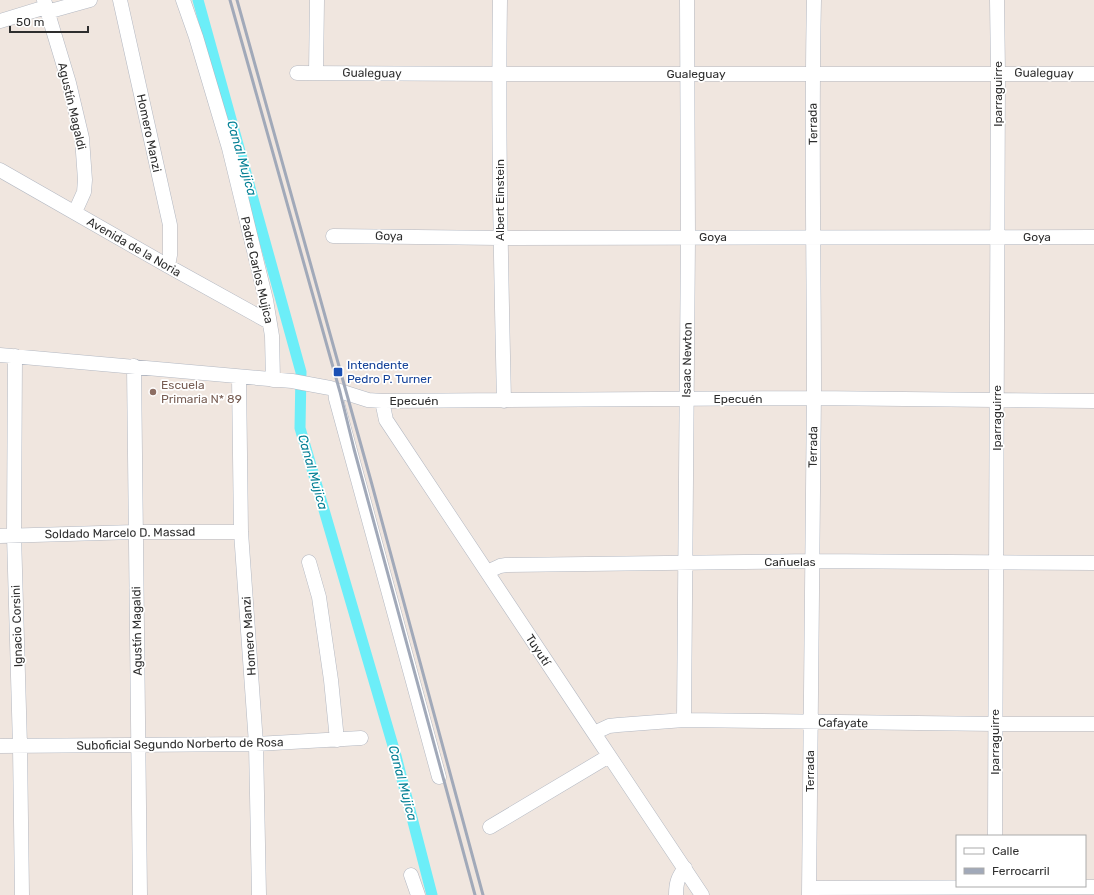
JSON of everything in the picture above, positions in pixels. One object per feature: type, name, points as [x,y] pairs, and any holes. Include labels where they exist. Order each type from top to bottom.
[{"type":"street","points":[[0,20],[46,6],[90,0]]},
{"type":"street","name":"Homero Manzi","points":[[120,0],[170,225],[170,255],[168,266]]},
{"type":"street","name":"Padre Carlos Mujica","points":[[183,0],[198,44],[229,148],[266,300],[273,349],[273,380]]},
{"type":"street","points":[[316,73],[317,0]]},
{"type":"street","name":"Albert Einstein","points":[[500,0],[500,238],[504,401]]},
{"type":"street","name":"Isaac Newton","points":[[684,720],[688,237],[687,0]]},
{"type":"street","name":"Terrada","points":[[809,891],[814,398],[812,73],[814,0]]},
{"type":"street","name":"Iparraguirre","points":[[995,835],[997,563],[997,0]]},
{"type":"street","name":"Agustín Magaldi","points":[[46,6],[69,82],[82,138],[85,180],[84,192],[75,212]]},
{"type":"street","name":"Gualeguay","points":[[297,72],[499,74],[1094,74]]},
{"type":"street","name":"Avenida de la Noria","points":[[0,170],[168,266],[270,322]]},
{"type":"street","name":"Goya","points":[[333,236],[500,238],[1094,237]]},
{"type":"street","name":"Epecuén","points":[[0,355],[292,381],[317,385],[368,400],[382,401],[814,398],[1094,401]]},
{"type":"street","name":"Ignacio Corsini","points":[[15,356],[14,535],[20,746],[22,895]]},
{"type":"street","name":"Agustín Magaldi","points":[[134,366],[140,895]]},
{"type":"street","name":"Homero Manzi","points":[[239,377],[241,532],[256,744],[259,895]]},
{"type":"street","points":[[335,390],[336,399],[439,777]]},
{"type":"street","name":"Tuyutí","points":[[382,401],[386,420],[702,895]]},
{"type":"street","name":"Soldado Marcelo D. Massad","points":[[0,536],[135,532],[241,532]]},
{"type":"street","name":"Cañuelas","points":[[487,572],[506,565],[686,562],[812,561],[1094,563]]},
{"type":"street","points":[[309,562],[319,597],[331,680],[336,740]]},
{"type":"street","name":"Cafayate","points":[[594,733],[609,726],[684,720],[810,723],[1094,724]]},
{"type":"street","name":"Suboficial Segundo Norberto de Rosa","points":[[0,746],[256,744],[361,738]]},
{"type":"street","points":[[490,827],[609,756]]},
{"type":"street","points":[[676,895],[676,884],[678,877],[685,868]]},
{"type":"street","points":[[411,875],[418,895]]},
{"type":"street","points":[[809,891],[1094,887]]},
{"type":"waterway","name":"Canal Mujica","points":[[198,0],[301,372],[300,428],[396,756],[432,895]]},
{"type":"railway","points":[[230,0],[340,392],[354,449],[475,895]]},
{"type":"railway","points":[[237,0],[371,481],[483,895]]},
{"type":"place","name":"Intendente Pedro P. Turner","points":[[338,372]]},
{"type":"place","name":"Escuela Primaria N* 89","points":[[153,392]]}]
